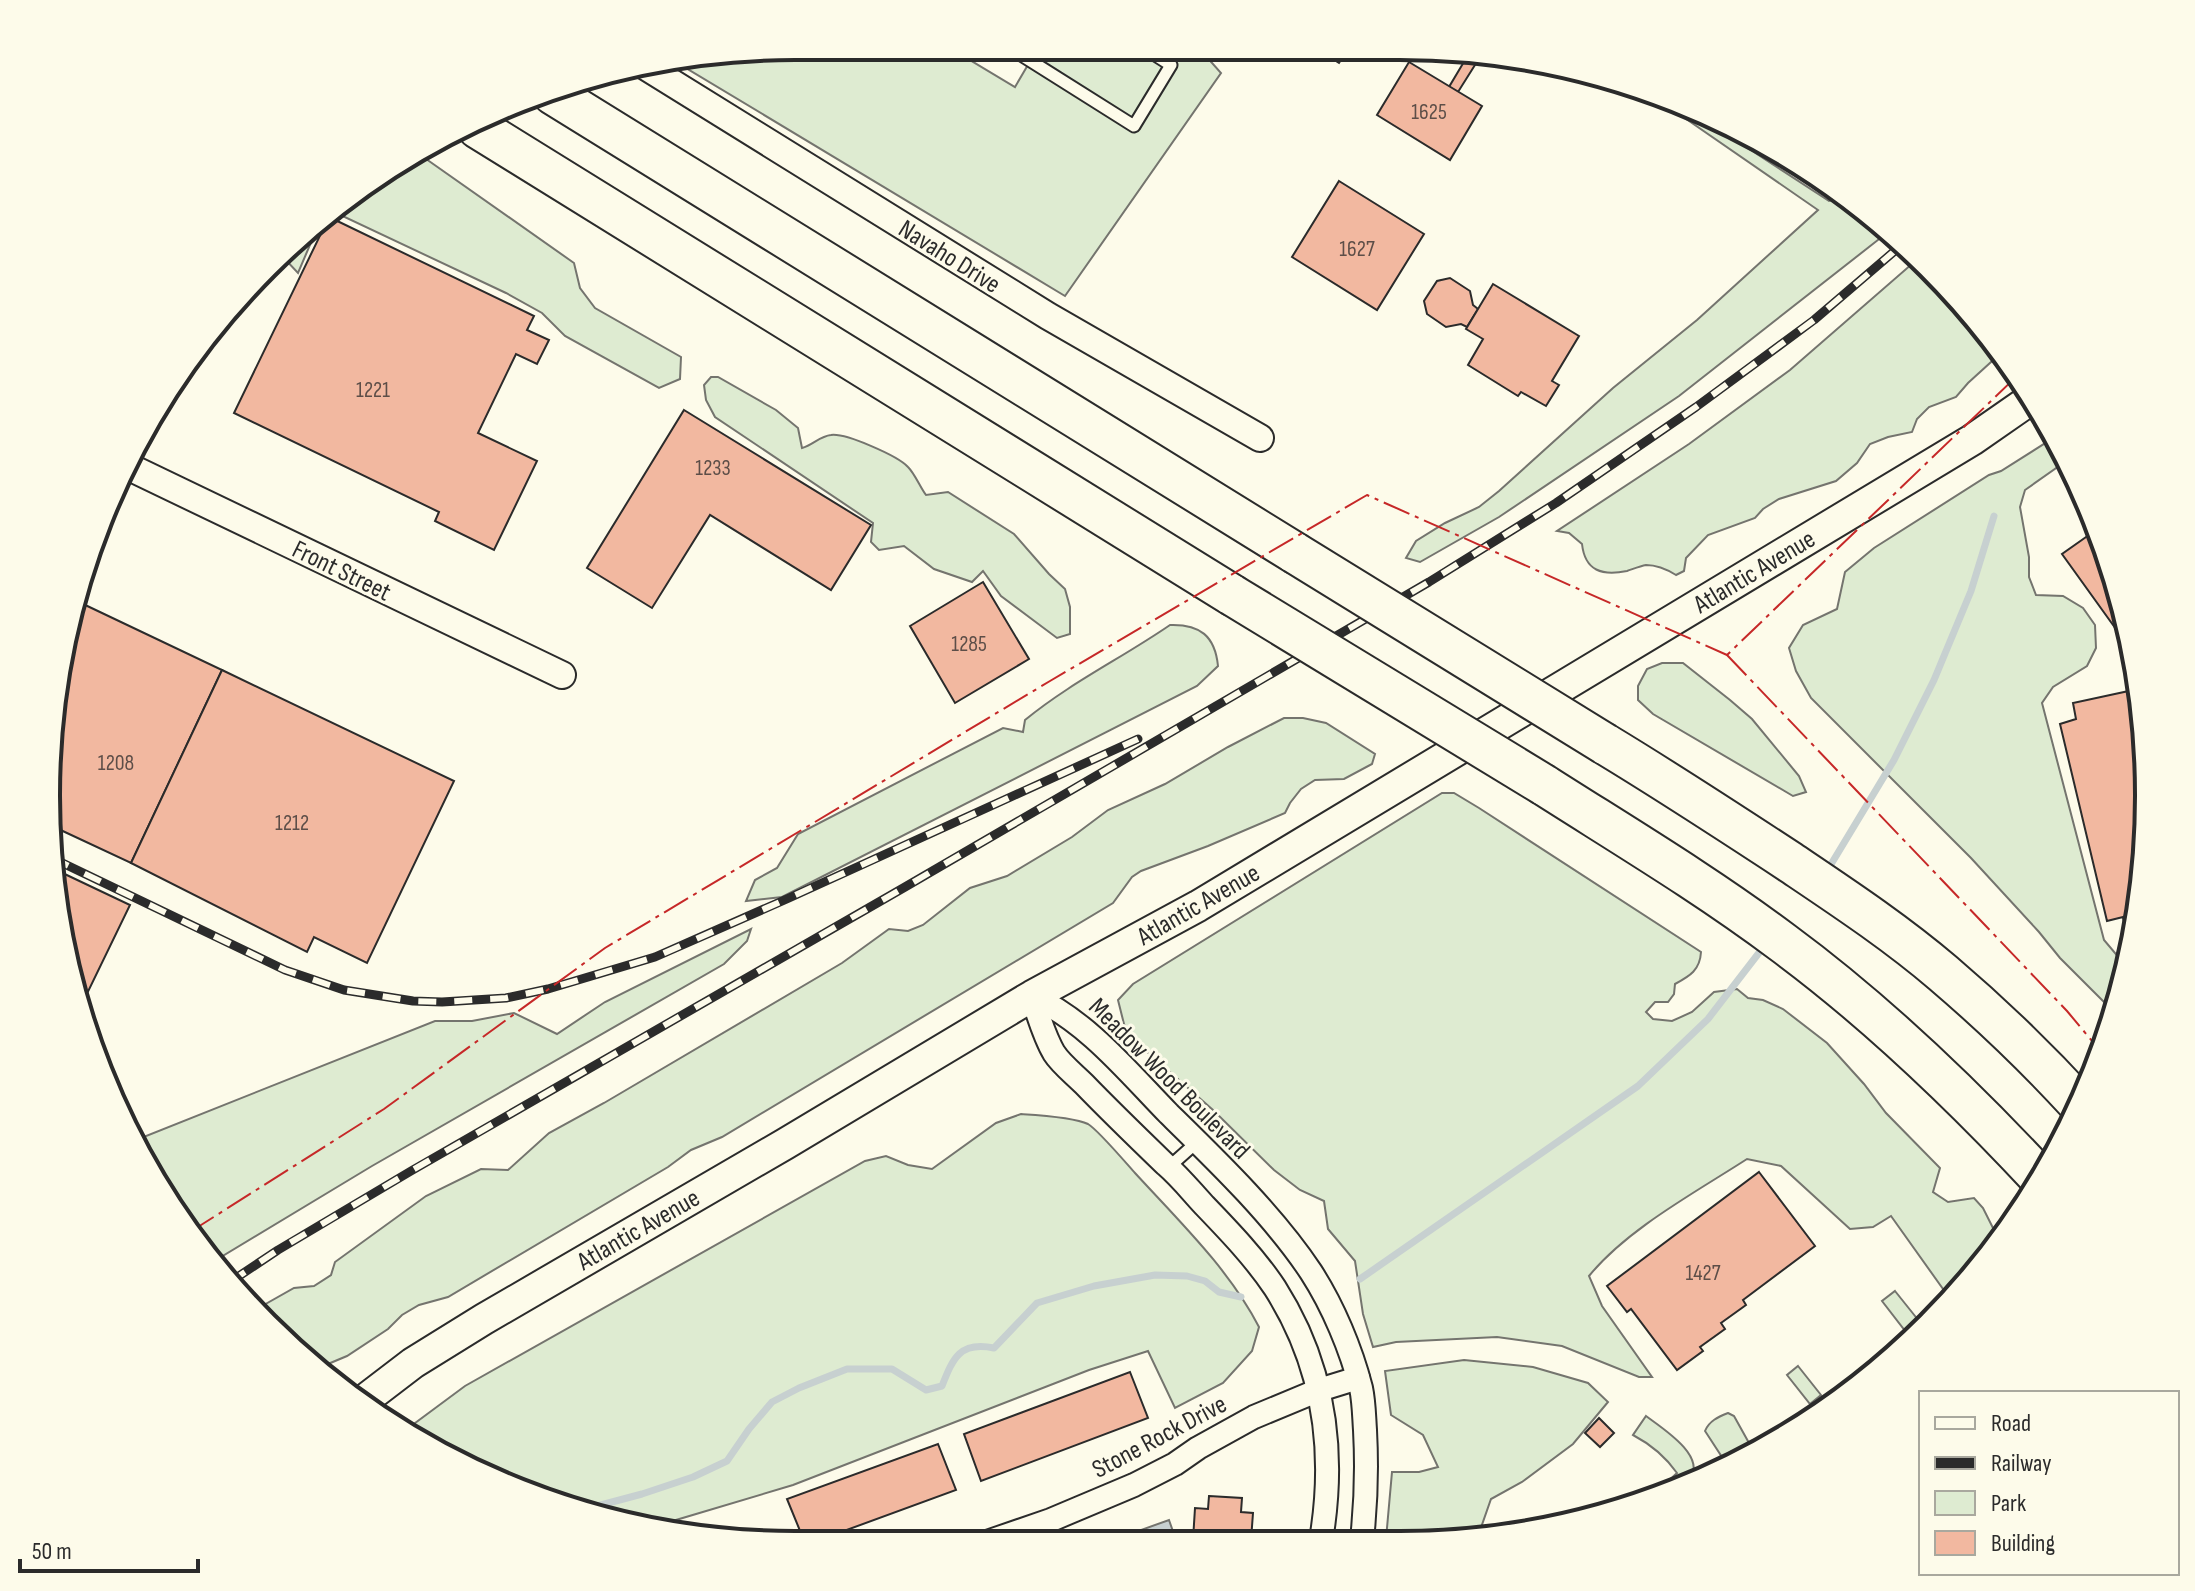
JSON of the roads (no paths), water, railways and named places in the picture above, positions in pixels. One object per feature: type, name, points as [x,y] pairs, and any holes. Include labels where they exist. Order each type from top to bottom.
[{"type":"highway","points":[[560,99],[1690,796],[1835,892],[1906,944],[2005,1029],[2071,1095]]},
{"type":"highway","points":[[482,131],[1685,875],[1804,959],[1917,1054],[2032,1170]]},
{"type":"main road","name":"Atlantic Avenue","points":[[371,1395],[413,1363],[484,1319],[1032,996],[1198,906],[1972,440],[2022,405]]},
{"type":"street","name":"Navaho Drive","points":[[657,73],[1060,324],[1260,438]]},
{"type":"street","name":"Front Street","points":[[136,470],[562,675]]},
{"type":"street","name":"Meadow Wood Boulevard","points":[[1032,996],[1055,1007],[1088,1030],[1287,1238],[1312,1274],[1331,1308],[1358,1378],[1366,1449],[1367,1491],[1363,1531]]},
{"type":"street","points":[[1032,996],[1055,1054],[1229,1230],[1274,1287],[1301,1337],[1319,1390],[1328,1448],[1328,1487],[1322,1531]]},
{"type":"street","name":"Stone Rock Drive","points":[[1050,1531],[1175,1464],[1254,1417],[1319,1390],[1358,1378]]},
{"type":"lane","points":[[1029,60],[1134,126],[1171,65],[1163,60]]},
{"type":"lane","points":[[1169,1167],[1197,1142]]},
{"type":"waterway","points":[[1827,871],[1894,760],[1934,680],[1971,591],[1994,516]]},
{"type":"waterway","points":[[1360,1279],[1638,1086],[1708,1019],[1765,945]]},
{"type":"waterway","points":[[601,1505],[693,1477],[727,1461],[772,1402],[847,1369],[892,1369],[926,1390],[942,1386],[959,1354],[973,1347],[994,1348],[1037,1303],[1094,1286],[1155,1275],[1187,1276],[1205,1281],[1219,1292],[1241,1297]]},
{"type":"railway","points":[[239,1276],[411,1171],[1429,582],[1556,503],[1696,407],[1814,320],[1894,252]]},
{"type":"railway","points":[[64,864],[285,970],[344,990],[413,1001],[506,998],[548,989],[655,957],[1138,739]]}]
